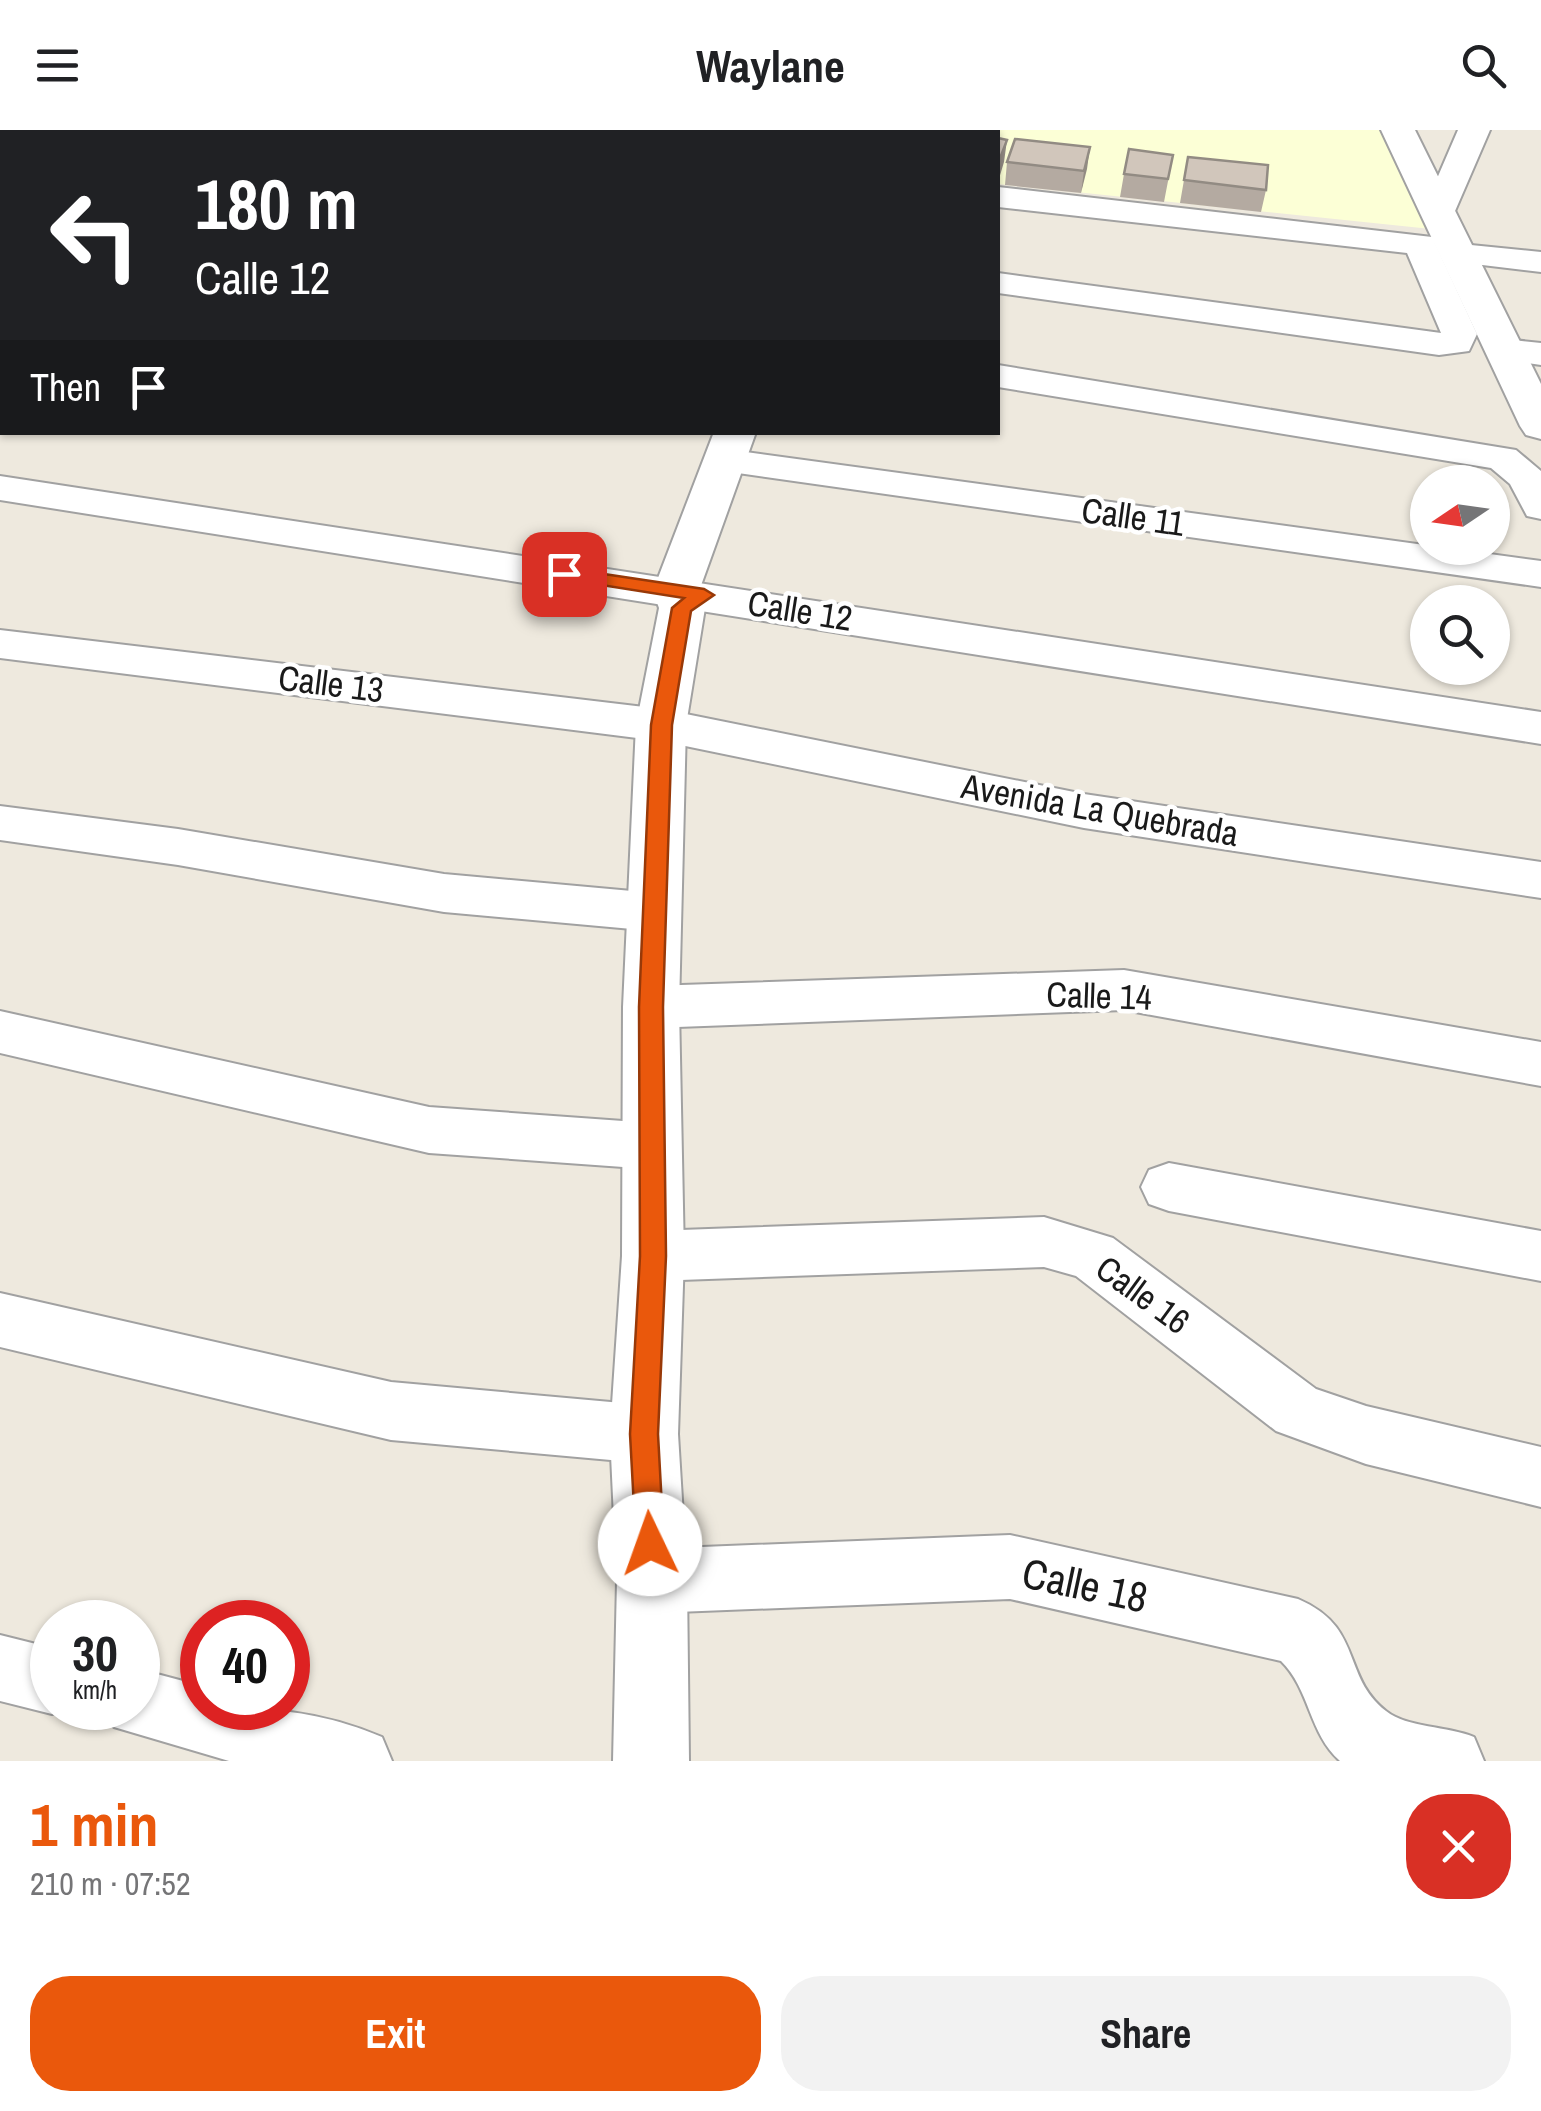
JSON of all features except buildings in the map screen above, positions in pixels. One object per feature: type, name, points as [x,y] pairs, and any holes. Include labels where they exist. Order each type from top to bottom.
[{"type":"street","points":[[1398,130],[1460,254],[1522,352],[1541,426]]},
{"type":"street","points":[[1440,211],[1474,130]]},
{"type":"street","points":[[1000,198],[1420,244],[1459,334],[1456,343],[1000,283]]},
{"type":"street","points":[[1460,254],[1541,262]]},
{"type":"street","points":[[1000,376],[1502,458],[1516,465],[1528,480],[1541,507]]},
{"type":"street","points":[[650,1761],[652,1580],[644,1434],[653,1256],[651,1007],[662,725],[687,598],[737,443]]},
{"type":"street","name":"Calle 11","points":[[737,443],[1541,574]]},
{"type":"street","name":"Calle 12","points":[[0,488],[1541,728]]},
{"type":"street","name":"Calle 13","points":[[0,644],[662,725]]},
{"type":"street","name":"Avenida La Quebrada","points":[[662,725],[1084,811],[1541,880]]},
{"type":"street","points":[[0,824],[178,846],[444,893],[654,912]]},
{"type":"street","name":"Calle 14","points":[[651,1007],[1124,990],[1541,1064]]},
{"type":"street","points":[[0,1032],[430,1130],[652,1146]]},
{"type":"street","points":[[1168,1187],[1541,1256]]},
{"type":"street","name":"Calle 16","points":[[653,1256],[1044,1242],[1093,1256],[1297,1410],[1366,1435],[1541,1477]]},
{"type":"street","points":[[0,1320],[391,1411],[644,1434]]},
{"type":"street","name":"Calle 18","points":[[652,1580],[1010,1567],[1030,1571],[1298,1632],[1323,1656],[1348,1719],[1361,1736],[1381,1747],[1450,1761]]},
{"type":"street","points":[[0,1668],[30,1676]]},
{"type":"street","points":[[160,1710],[358,1761]]},
{"type":"shaded area","points":[[1000,130],[1382,130],[1431,229],[1000,184]]},
{"type":"route","points":[[564,574],[704,595],[682,608],[662,725],[651,1007],[653,1256],[644,1434],[650,1544]]}]
